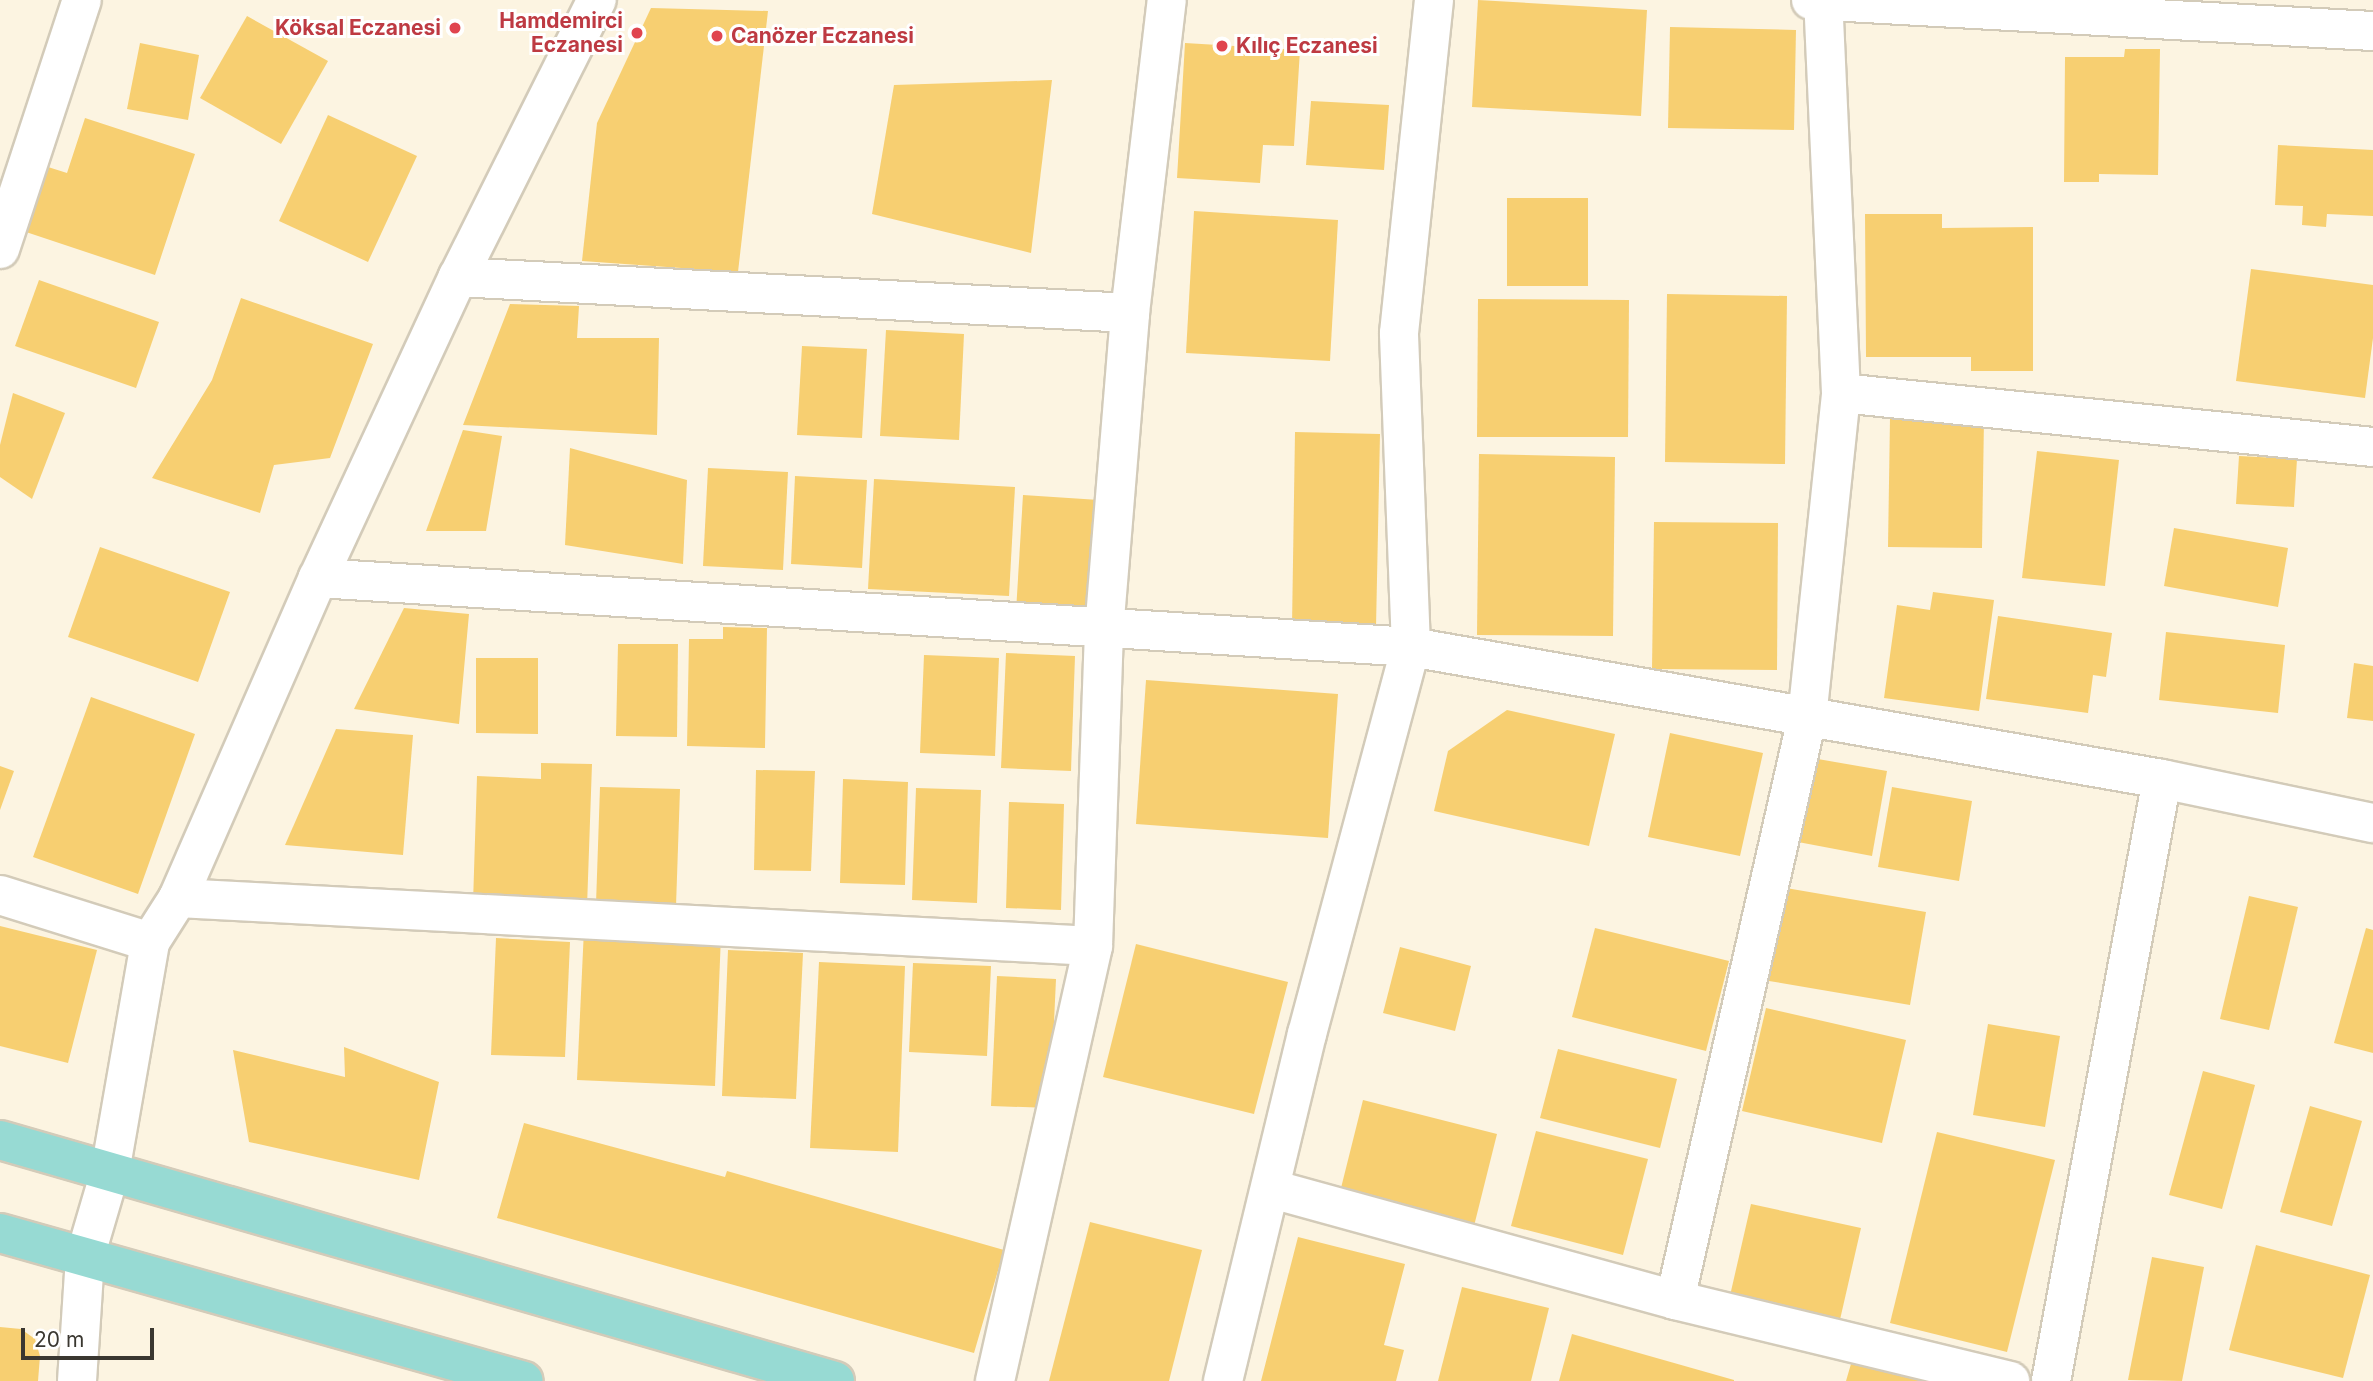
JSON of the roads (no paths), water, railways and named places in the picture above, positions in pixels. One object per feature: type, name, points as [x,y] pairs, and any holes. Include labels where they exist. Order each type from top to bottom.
[{"type":"main road","points":[[0,1140],[835,1381]]},
{"type":"main road","points":[[0,1233],[524,1381]]},
{"type":"street","points":[[0,249],[82,0]]},
{"type":"street","points":[[77,1381],[85,1257],[110,1172],[150,942],[178,898],[318,578],[458,277],[597,0]]},
{"type":"street","points":[[995,1381],[1093,946],[1104,631],[1130,313],[1167,0]]},
{"type":"street","points":[[1223,1381],[1272,1189],[1307,1034],[1411,647],[1399,332],[1434,0]]},
{"type":"street","points":[[1811,0],[2373,31]]},
{"type":"street","points":[[1675,1300],[1807,718],[1840,393],[1823,0]]},
{"type":"street","points":[[458,277],[1130,313]]},
{"type":"street","points":[[1840,393],[2373,447]]},
{"type":"street","points":[[318,578],[1104,631],[1411,647],[2162,779],[2373,823]]},
{"type":"street","points":[[2051,1381],[2162,779]]},
{"type":"street","points":[[0,895],[150,942]]},
{"type":"street","points":[[178,898],[1093,946]]},
{"type":"street","points":[[1272,1189],[1675,1300],[2010,1381]]},
{"type":"place","name":"Köksal Eczanesi","points":[[455,28]]},
{"type":"place","name":"Hamdemirci Eczanesi","points":[[637,33]]},
{"type":"place","name":"Canözer Eczanesi","points":[[717,36]]},
{"type":"place","name":"Kılıç Eczanesi","points":[[1222,46]]}]
